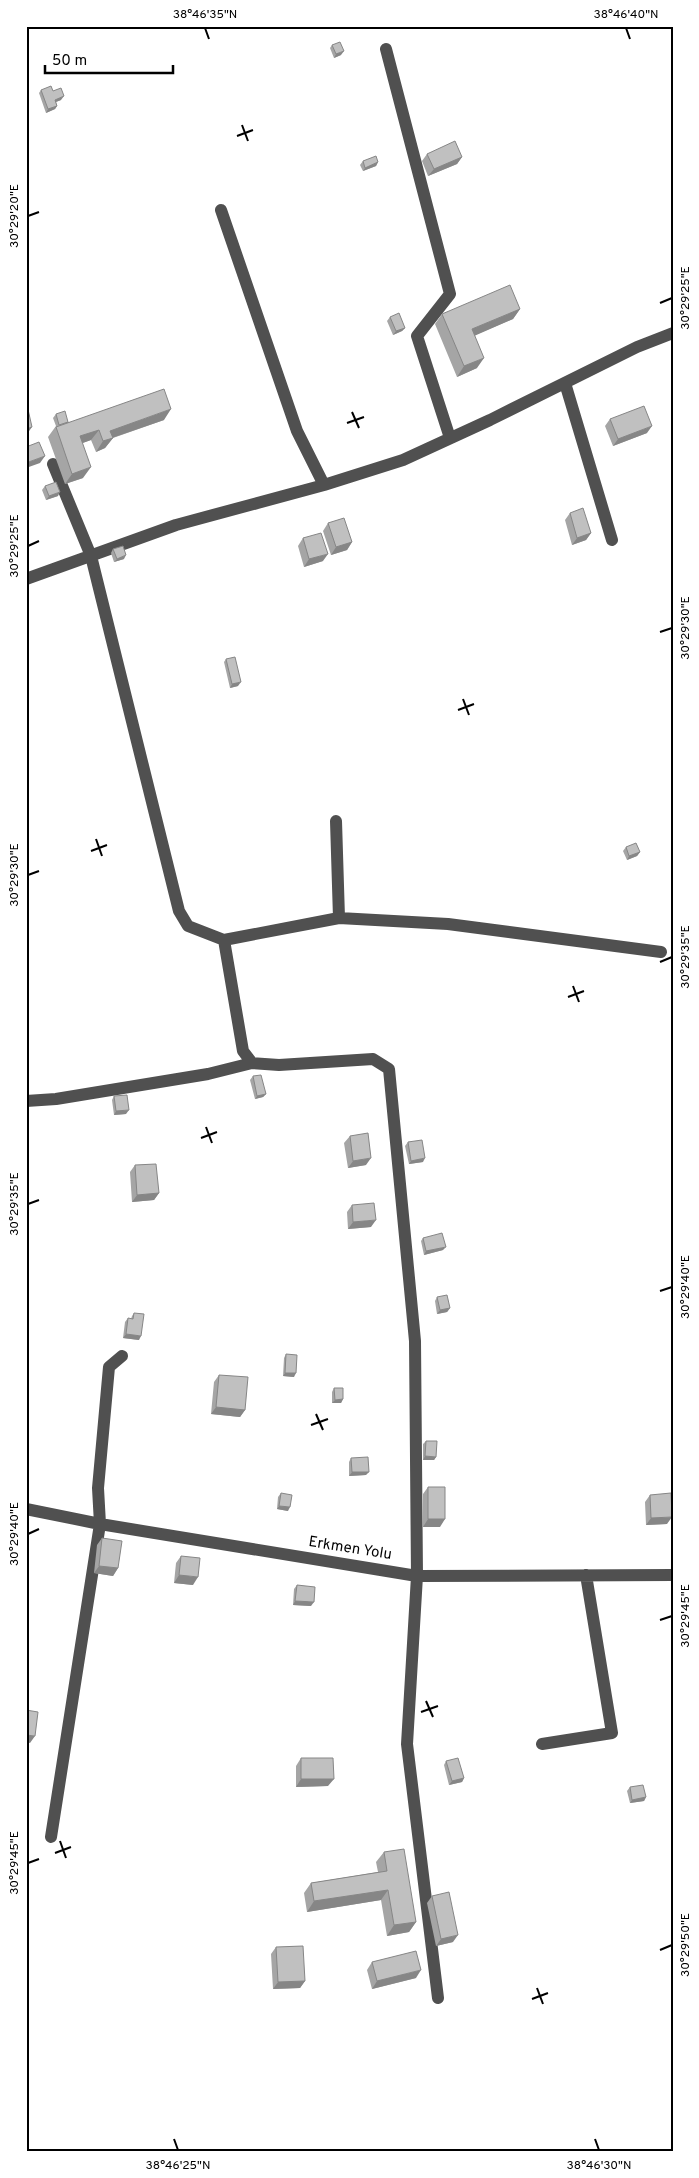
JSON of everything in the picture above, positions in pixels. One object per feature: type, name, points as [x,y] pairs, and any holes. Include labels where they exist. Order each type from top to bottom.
[{"type":"street","points":[[386,49],[450,294],[418,336],[450,438]]},
{"type":"street","points":[[221,210],[297,432],[324,485]]},
{"type":"street","points":[[26,578],[176,525],[324,485],[403,460],[566,383],[637,347],[673,334]]},
{"type":"street","points":[[566,383],[612,540]]},
{"type":"street","points":[[54,464],[91,556],[179,911],[188,926],[224,940],[339,918],[448,924],[661,952]]},
{"type":"street","points":[[336,821],[339,918]]},
{"type":"street","points":[[224,940],[243,1051],[252,1063]]},
{"type":"street","points":[[26,1101],[56,1099],[208,1074],[252,1063],[279,1065],[373,1059],[389,1069],[415,1341],[417,1576],[407,1744],[438,1998]]},
{"type":"street","points":[[51,1837],[100,1524],[98,1488],[109,1367],[122,1356]]},
{"type":"street","name":"Erkmen Yolu","points":[[26,1509],[100,1524],[417,1576],[673,1575]]},
{"type":"street","points":[[542,1744],[612,1733],[586,1575]]},
{"type":"building","points":[[340,42],[344,51],[336,54],[332,45]]},
{"type":"building","points":[[51,86],[53,91],[61,88],[64,96],[55,100],[57,106],[48,109],[41,90]]},
{"type":"building","points":[[455,141],[462,157],[434,169],[427,154]]},
{"type":"building","points":[[376,156],[378,162],[365,168],[363,161]]},
{"type":"building","points":[[510,285],[520,309],[472,329],[484,358],[464,366],[442,314]]},
{"type":"building","points":[[399,313],[405,328],[396,331],[390,317]]},
{"type":"building","points":[[164,389],[171,409],[110,431],[113,438],[103,441],[99,430],[80,436],[91,467],[72,474],[56,427]]},
{"type":"building","points":[[26,405],[32,427],[26,429]]},
{"type":"building","points":[[644,406],[652,426],[618,439],[610,419]]},
{"type":"building","points":[[65,411],[68,422],[59,425],[56,414]]},
{"type":"building","points":[[39,442],[45,456],[26,463],[26,447]]},
{"type":"building","points":[[56,482],[60,492],[49,496],[45,486]]},
{"type":"building","points":[[583,508],[591,533],[577,538],[570,513]]},
{"type":"building","points":[[344,518],[352,542],[336,547],[328,523]]},
{"type":"building","points":[[321,533],[328,554],[309,559],[303,538]]},
{"type":"building","points":[[123,546],[126,555],[117,559],[113,549]]},
{"type":"building","points":[[235,657],[241,682],[232,684],[226,659]]},
{"type":"building","points":[[636,843],[640,852],[629,856],[626,847]]},
{"type":"building","points":[[261,1075],[266,1094],[257,1096],[253,1076]]},
{"type":"building","points":[[127,1095],[129,1110],[116,1111],[114,1096]]},
{"type":"building","points":[[368,1133],[371,1158],[353,1161],[350,1136]]},
{"type":"building","points":[[422,1140],[425,1158],[411,1161],[408,1142]]},
{"type":"building","points":[[156,1164],[159,1193],[137,1195],[135,1165]]},
{"type":"building","points":[[374,1203],[376,1220],[353,1222],[352,1205]]},
{"type":"building","points":[[442,1233],[446,1247],[426,1251],[423,1238]]},
{"type":"building","points":[[447,1295],[450,1308],[440,1310],[437,1297]]},
{"type":"building","points":[[134,1313],[144,1314],[141,1336],[126,1334],[128,1318],[133,1319]]},
{"type":"building","points":[[286,1354],[297,1355],[296,1373],[285,1373]]},
{"type":"building","points":[[219,1375],[248,1377],[245,1410],[216,1407]]},
{"type":"building","points":[[334,1388],[343,1388],[343,1399],[335,1400]]},
{"type":"building","points":[[426,1441],[437,1441],[436,1457],[425,1456]]},
{"type":"building","points":[[368,1457],[369,1472],[352,1472],[351,1458]]},
{"type":"building","points":[[428,1487],[445,1487],[445,1519],[428,1519]]},
{"type":"building","points":[[281,1493],[292,1495],[290,1507],[279,1506]]},
{"type":"building","points":[[671,1493],[672,1517],[651,1518],[650,1495]]},
{"type":"building","points":[[102,1538],[122,1541],[118,1568],[99,1566]]},
{"type":"building","points":[[181,1556],[200,1558],[198,1577],[179,1575]]},
{"type":"building","points":[[297,1585],[315,1587],[314,1602],[295,1601]]},
{"type":"building","points":[[26,1710],[38,1712],[35,1736],[26,1735]]},
{"type":"building","points":[[301,1758],[333,1758],[334,1779],[301,1779]]},
{"type":"building","points":[[458,1758],[464,1778],[452,1781],[446,1761]]},
{"type":"building","points":[[643,1785],[646,1797],[632,1800],[630,1787]]},
{"type":"building","points":[[404,1849],[416,1922],[394,1925],[388,1890],[314,1901],[311,1883],[387,1871],[384,1852]]},
{"type":"building","points":[[449,1892],[458,1935],[441,1939],[432,1896]]},
{"type":"building","points":[[303,1946],[305,1981],[278,1982],[276,1947]]},
{"type":"building","points":[[416,1951],[421,1970],[377,1981],[372,1962]]}]
